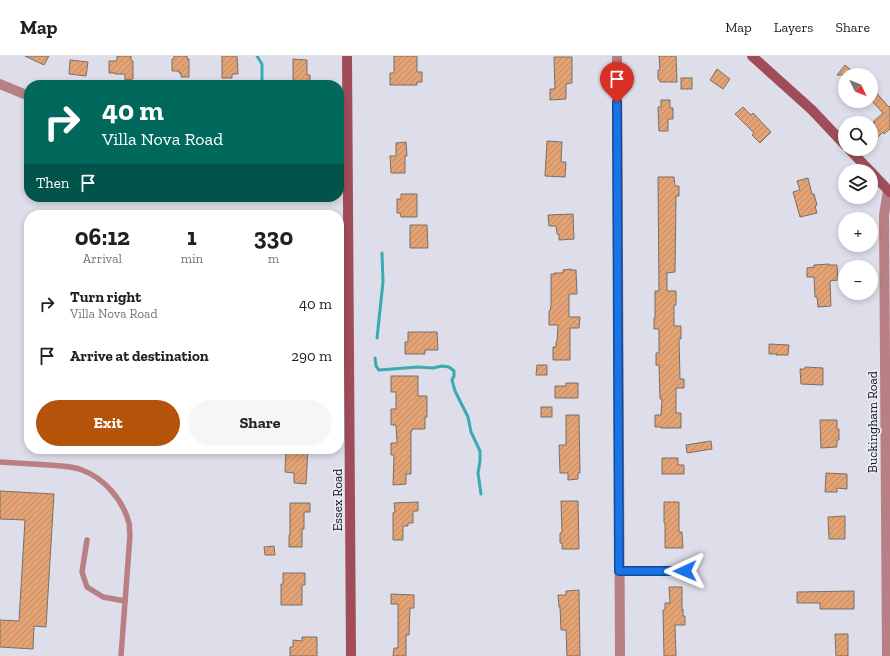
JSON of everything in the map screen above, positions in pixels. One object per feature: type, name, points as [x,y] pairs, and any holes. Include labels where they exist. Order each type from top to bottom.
[{"type":"street","name":"Essex Road","points":[[344,101],[347,56]]},
{"type":"street","points":[[617,56],[620,656]]},
{"type":"street","points":[[752,56],[812,110],[838,138]]},
{"type":"street","points":[[0,84],[24,94]]},
{"type":"street","points":[[855,156],[863,164]]},
{"type":"street","points":[[878,180],[889,190]]},
{"type":"street","name":"Essex Road","points":[[344,184],[351,656]]},
{"type":"street","name":"Buckingham Road","points":[[887,656],[884,215],[889,190]]},
{"type":"lane","points":[[0,462],[67,466],[82,470],[94,476],[104,484],[113,492],[120,502],[126,514],[130,535],[121,656]]},
{"type":"lane","points":[[87,540],[82,572],[88,587],[103,597],[125,601]]},
{"type":"lane","points":[[619,571],[685,571]]},
{"type":"building","points":[[25,56],[49,56],[44,65]]},
{"type":"building","points":[[117,56],[131,56],[131,60],[133,61],[133,79],[125,80],[125,74],[109,73],[109,61],[117,61]]},
{"type":"building","points":[[174,56],[187,56],[187,59],[189,59],[189,77],[181,77],[181,73],[179,73],[179,71],[172,71],[172,59],[174,59]]},
{"type":"building","points":[[222,56],[237,56],[238,74],[232,74],[232,78],[222,78]]},
{"type":"building","points":[[394,56],[417,56],[417,72],[422,72],[422,82],[417,82],[417,85],[390,85],[390,73],[394,73]]},
{"type":"building","points":[[659,56],[676,56],[677,82],[660,82],[658,79],[658,70],[660,70]]},
{"type":"building","points":[[554,57],[572,57],[572,83],[566,84],[566,99],[550,100],[550,89],[555,89]]},
{"type":"building","points":[[293,59],[307,60],[307,75],[310,75],[310,80],[293,80]]},
{"type":"building","points":[[70,60],[88,62],[86,76],[69,74]]},
{"type":"building","points":[[717,69],[730,79],[723,89],[710,80]]},
{"type":"building","points":[[681,78],[692,78],[692,89],[681,89]]},
{"type":"building","points":[[878,95],[889,107],[890,106],[890,129],[884,134],[883,132],[878,137],[878,118],[883,113],[878,108]]},
{"type":"building","points":[[661,100],[670,100],[670,108],[673,108],[673,119],[668,119],[668,131],[659,131],[658,107],[661,107]]},
{"type":"building","points":[[743,107],[751,115],[753,113],[771,132],[760,143],[752,135],[754,133],[735,114]]},
{"type":"building","points":[[547,141],[562,142],[561,162],[566,162],[565,177],[545,176]]},
{"type":"building","points":[[406,142],[407,156],[405,156],[405,173],[391,173],[390,156],[396,156],[396,143]]},
{"type":"building","points":[[658,177],[674,177],[675,186],[679,186],[679,196],[676,196],[675,272],[667,273],[667,291],[676,291],[674,326],[681,326],[681,339],[679,339],[680,379],[684,379],[684,388],[676,388],[676,413],[681,413],[681,428],[655,427],[655,415],[661,415],[662,399],[660,399],[659,365],[656,365],[656,353],[659,353],[659,329],[654,329],[655,291],[659,291]]},
{"type":"building","points":[[808,178],[812,194],[814,194],[817,205],[815,206],[817,213],[800,217],[793,192],[800,190],[797,181]]},
{"type":"building","points":[[401,194],[417,194],[417,217],[401,217],[400,213],[397,213],[397,199],[401,199]]},
{"type":"building","points":[[573,214],[574,239],[559,240],[559,234],[557,234],[556,226],[549,226],[548,215]]},
{"type":"building","points":[[410,225],[427,225],[428,248],[410,248]]},
{"type":"building","points":[[814,265],[837,265],[838,280],[830,281],[831,306],[818,307],[817,297],[815,297],[814,277],[807,277],[807,268],[814,267]]},
{"type":"building","points":[[563,270],[576,270],[577,294],[569,294],[569,317],[580,317],[579,328],[570,328],[570,360],[553,360],[553,347],[556,347],[558,325],[549,325],[549,311],[551,305],[551,274],[563,273]]},
{"type":"building","points":[[408,332],[437,332],[438,350],[425,350],[425,354],[405,354],[405,342],[408,342]]},
{"type":"building","points":[[769,344],[789,345],[788,355],[769,354]]},
{"type":"building","points":[[537,365],[547,365],[547,375],[536,375]]},
{"type":"building","points":[[805,367],[823,368],[823,385],[801,384],[800,369],[805,369]]},
{"type":"building","points":[[391,376],[418,376],[418,396],[427,396],[427,417],[425,417],[425,429],[412,429],[411,431],[411,474],[406,474],[406,484],[393,485],[394,455],[391,455],[391,443],[397,443],[396,425],[391,425],[391,409],[396,409],[396,392],[391,392]]},
{"type":"building","points":[[566,383],[578,383],[578,398],[555,398],[555,386],[566,386]]},
{"type":"building","points":[[541,407],[552,407],[552,417],[541,417]]},
{"type":"building","points":[[566,415],[579,415],[580,473],[578,473],[578,479],[568,480],[568,473],[560,473],[559,445],[566,445]]},
{"type":"building","points":[[820,420],[837,420],[839,440],[837,440],[837,447],[821,448]]},
{"type":"building","points":[[711,441],[712,449],[687,453],[686,445]]},
{"type":"building","points":[[286,454],[308,454],[306,484],[294,483],[294,473],[285,472]]},
{"type":"building","points":[[662,458],[678,458],[678,465],[684,465],[684,474],[662,474]]},
{"type":"building","points":[[826,473],[847,474],[847,489],[837,488],[837,492],[825,492]]},
{"type":"building","points":[[0,491],[54,494],[46,627],[34,626],[33,649],[0,647],[0,620],[19,621],[25,520],[0,519]]},
{"type":"building","points":[[561,501],[578,501],[579,549],[562,549],[562,543],[560,543],[560,533],[562,533]]},
{"type":"building","points":[[418,502],[418,511],[413,511],[413,523],[408,523],[408,526],[403,526],[403,540],[393,540],[393,513],[395,512],[394,503]]},
{"type":"building","points":[[664,502],[679,502],[679,532],[682,532],[683,548],[665,548]]},
{"type":"building","points":[[290,503],[310,503],[310,512],[304,512],[302,547],[289,547]]},
{"type":"building","points":[[845,516],[845,539],[829,539],[828,517]]},
{"type":"building","points":[[274,546],[275,555],[265,555],[264,547]]},
{"type":"building","points":[[283,573],[305,573],[305,585],[302,585],[302,605],[281,605],[281,584],[283,584]]},
{"type":"building","points":[[669,587],[682,587],[682,610],[683,609],[683,616],[685,616],[685,625],[675,625],[676,656],[664,656],[663,610],[665,610],[665,603],[670,603]]},
{"type":"building","points":[[579,590],[580,656],[567,656],[566,630],[561,630],[558,595],[566,595],[566,591]]},
{"type":"building","points":[[854,591],[854,609],[820,609],[820,603],[797,603],[797,592]]},
{"type":"building","points":[[391,594],[414,595],[414,608],[410,608],[409,635],[406,635],[406,656],[393,656],[394,648],[398,648],[398,604],[391,604]]},
{"type":"building","points":[[835,634],[848,634],[848,656],[836,656]]},
{"type":"building","points":[[302,637],[317,637],[317,656],[290,656],[290,647],[293,647],[293,640],[302,641]]},
{"type":"waterway","points":[[257,56],[262,64],[262,80]]},
{"type":"waterway","points":[[377,338],[383,282],[382,253]]},
{"type":"waterway","points":[[375,358],[376,366],[379,370],[418,367],[433,368],[442,366],[449,367],[454,371],[452,380],[455,391],[468,417],[471,432],[480,451],[478,473],[481,494]]},
{"type":"route","points":[[617,103],[619,571],[685,571]]}]
